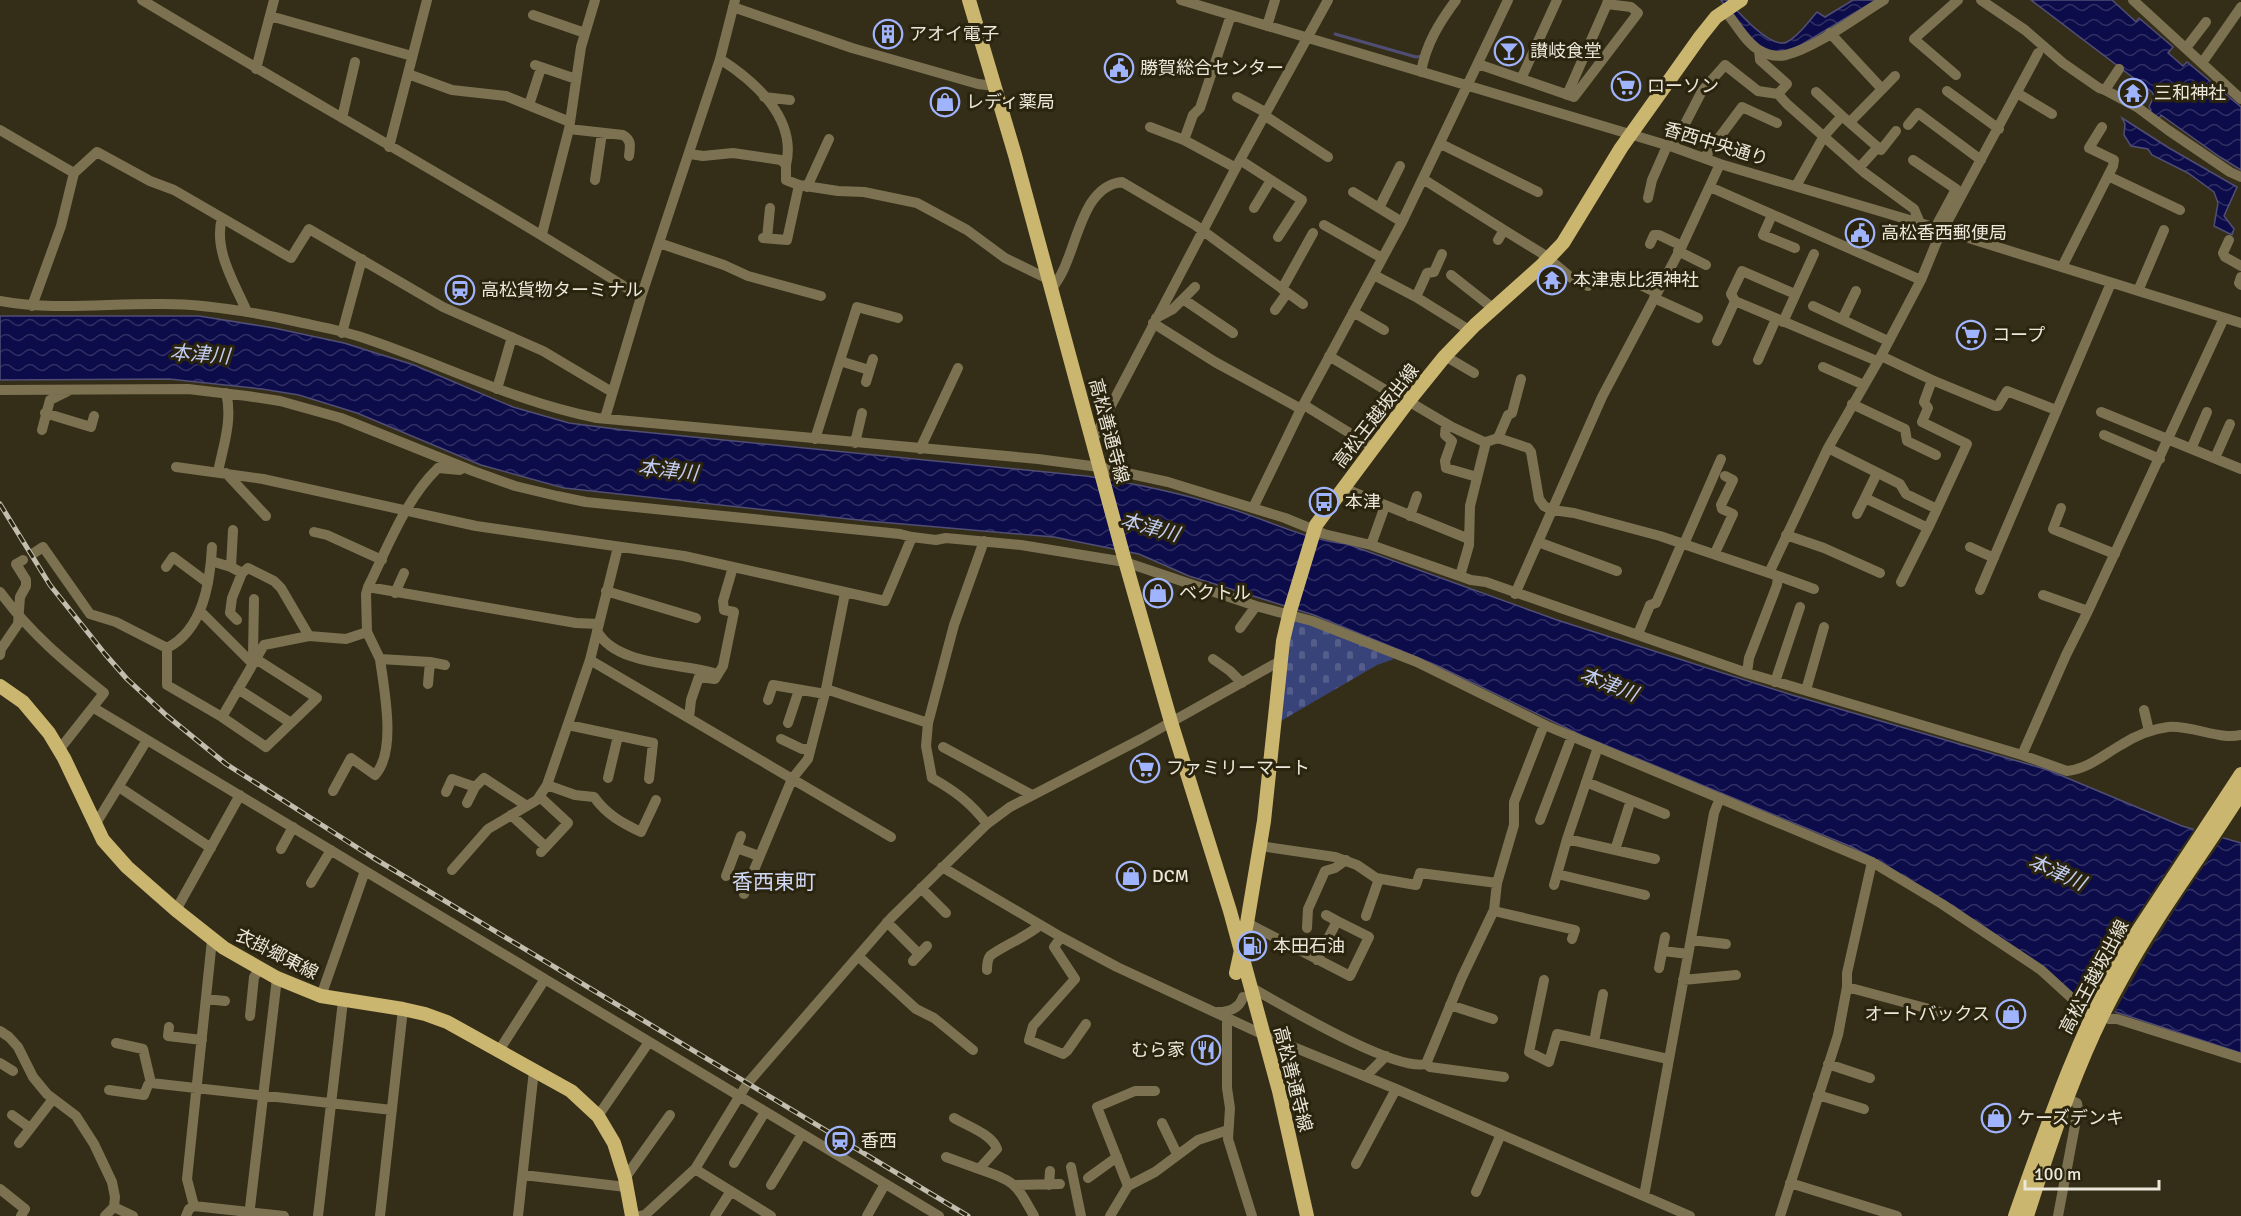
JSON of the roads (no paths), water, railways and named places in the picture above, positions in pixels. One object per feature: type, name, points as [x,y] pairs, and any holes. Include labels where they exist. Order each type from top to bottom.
[{"type":"main road","name":"高松善通寺線","points":[[969,0],[995,86],[1171,722],[1216,869],[1237,917],[1252,1027],[1267,1066],[1300,1216]]},
{"type":"main road","name":"高松王越坂出線","points":[[1237,917],[1260,846],[1267,801],[1280,661],[1290,613],[1320,520],[1445,356],[1469,330],[1563,243],[1631,135],[1700,37],[1716,17],[1733,4]]},
{"type":"main road","name":"衣掛郷東線","points":[[0,686],[27,707],[49,733],[103,840],[122,861],[212,940],[277,978],[321,996],[403,1009],[447,1022],[571,1091],[598,1116],[614,1143],[626,1183],[641,1216]]},
{"type":"main road","name":"高松王越坂出線","points":[[2015,1216],[2098,1013],[2211,829],[2241,774]]},
{"type":"main road","name":"高松王越坂出線","points":[[2211,829],[2241,793]]},
{"type":"main road","name":"高松善通寺線","points":[[1237,917],[1236,973],[1255,1005],[1252,1027],[1279,1091],[1307,1216]]},
{"type":"main road","name":"高松善通寺線","points":[[1236,973],[1241,952]]},
{"type":"main road","name":"高松王越坂出線","points":[[2027,1216],[2063,1097]]},
{"type":"street","points":[[142,0],[389,147],[542,234],[641,297]]},
{"type":"street","points":[[256,69],[274,0]]},
{"type":"street","points":[[389,147],[427,0]]},
{"type":"street","points":[[542,234],[570,125],[585,33],[595,0]]},
{"type":"street","name":"香西中央通り","points":[[1180,0],[1940,229],[2241,323]]},
{"type":"street","points":[[1267,26],[1275,0]]},
{"type":"street","points":[[1093,440],[1154,320],[1328,0]]},
{"type":"street","points":[[1421,72],[1424,56],[1438,24],[1456,0]]},
{"type":"street","points":[[1253,508],[1302,407],[1402,222],[1508,0]]},
{"type":"street","points":[[1521,79],[1557,0]]},
{"type":"street","points":[[1758,50],[1771,55],[1783,55],[1799,50],[1884,0]]},
{"type":"street","points":[[1956,75],[1914,39],[1958,0]]},
{"type":"street","points":[[1981,0],[2025,30],[2063,63],[2099,88],[2137,107],[2176,136],[2241,177]]},
{"type":"street","points":[[2133,0],[2241,99]]},
{"type":"street","points":[[1479,64],[1566,95],[1574,97],[1638,13],[1632,7],[1607,2],[1566,95]]},
{"type":"street","points":[[605,418],[658,243],[690,154],[720,59],[734,3],[852,48],[978,84],[995,86]]},
{"type":"street","points":[[1733,4],[1758,50],[1760,60],[1787,84],[1778,94]]},
{"type":"street","points":[[2202,63],[2241,7]]},
{"type":"street","points":[[533,15],[585,33]]},
{"type":"street","points":[[1184,140],[1193,115],[1200,108],[1231,15]]},
{"type":"street","points":[[270,16],[412,56]]},
{"type":"street","points":[[2186,48],[2206,22]]},
{"type":"street","points":[[2231,23],[2241,30]]},
{"type":"street","points":[[1830,33],[1882,88]]},
{"type":"street","points":[[1940,229],[1999,129],[2038,53]]},
{"type":"street","points":[[720,59],[742,73],[782,120],[788,135],[786,180],[803,186],[864,192],[917,203],[967,230],[1005,258],[1050,283],[1063,271],[1090,203],[1105,188],[1122,182],[1129,184],[1202,231],[1303,304]]},
{"type":"street","points":[[342,118],[355,62]]},
{"type":"street","points":[[1648,198],[1652,180],[1702,91],[1725,65],[1758,91],[1778,94],[1786,104],[1859,168],[1914,209],[1920,223]]},
{"type":"street","points":[[529,105],[538,67],[576,79]]},
{"type":"street","points":[[2105,90],[2119,69]]},
{"type":"street","points":[[408,75],[452,90],[506,96],[570,125],[602,133],[623,135],[630,142],[629,156]]},
{"type":"street","points":[[1797,186],[1824,136],[1895,76]]},
{"type":"street","points":[[1947,91],[1999,129]]},
{"type":"street","points":[[1816,92],[1881,150],[1896,131]]},
{"type":"street","points":[[2017,93],[2052,114]]},
{"type":"street","points":[[764,97],[790,100]]},
{"type":"street","points":[[1237,97],[1328,157]]},
{"type":"street","points":[[1704,158],[1742,107],[1777,123]]},
{"type":"street","points":[[1908,124],[1918,112],[1981,160]]},
{"type":"street","points":[[1150,127],[1238,164],[1271,180],[1302,200],[1278,237]]},
{"type":"street","points":[[2062,267],[2114,160],[2089,147],[2102,127]]},
{"type":"street","points":[[0,130],[74,172]]},
{"type":"street","points":[[595,180],[602,133]]},
{"type":"street","points":[[770,208],[765,238],[787,240],[803,186],[829,139]]},
{"type":"street","points":[[1441,144],[1538,192]]},
{"type":"street","points":[[1859,168],[1878,147]]},
{"type":"street","points":[[32,306],[61,226],[74,172],[97,152],[150,182],[174,190],[291,258],[309,229],[443,307],[543,351],[612,392]]},
{"type":"street","points":[[690,154],[703,156],[733,153],[781,160],[786,165]]},
{"type":"street","points":[[1747,673],[1749,658],[1777,585],[1773,574],[1786,535],[1828,448],[1921,280],[1956,189],[1913,160]]},
{"type":"street","points":[[1515,594],[1602,397],[1680,248],[1720,164]]},
{"type":"street","points":[[1379,208],[1400,166]]},
{"type":"street","points":[[2108,176],[2180,210]]},
{"type":"street","points":[[1423,179],[1548,258],[1574,280],[1588,286]]},
{"type":"street","points":[[1254,208],[1271,180]]},
{"type":"street","points":[[1710,187],[1921,280]]},
{"type":"street","points":[[1353,192],[1402,222]]},
{"type":"street","points":[[1772,214],[1763,235],[1795,248]]},
{"type":"street","points":[[222,218],[219,228],[221,250],[248,312]]},
{"type":"street","points":[[1331,226],[1356,249],[1382,258]]},
{"type":"street","points":[[1498,240],[1504,230]]},
{"type":"street","points":[[2138,291],[2164,230]]},
{"type":"street","points":[[1275,310],[1313,233]]},
{"type":"street","points":[[1650,244],[1654,235],[1659,235],[1707,265]]},
{"type":"street","points":[[2229,240],[2223,253],[2225,257],[2241,266]]},
{"type":"street","points":[[658,243],[724,265],[747,276],[821,296]]},
{"type":"street","points":[[1416,297],[1427,273],[1434,272],[1442,254]]},
{"type":"street","points":[[1758,360],[1795,294],[1814,254]]},
{"type":"street","points":[[342,333],[362,260]]},
{"type":"street","points":[[1795,294],[1742,271],[1731,294],[1735,302],[1995,406],[1998,406],[2007,391],[2056,410]]},
{"type":"street","points":[[1374,275],[1416,297],[1469,330]]},
{"type":"street","points":[[1451,275],[1494,309]]},
{"type":"street","points":[[1624,277],[1698,318]]},
{"type":"street","points":[[2241,277],[2238,284],[2241,285]]},
{"type":"street","points":[[1980,590],[2111,283]]},
{"type":"street","points":[[1154,320],[1173,309],[1195,287]]},
{"type":"street","points":[[1843,318],[1856,291]]},
{"type":"street","points":[[1183,299],[1233,333]]},
{"type":"street","points":[[0,301],[32,306],[197,305],[248,312],[357,336],[409,354],[515,397],[571,413],[920,449],[1100,470],[1168,482],[1253,508],[1314,533],[1371,545],[1471,580],[1486,582],[1747,673],[2022,755],[2067,771],[2095,762],[2122,744],[2149,731],[2170,727],[2198,729],[2224,735],[2241,735]]},
{"type":"street","points":[[1717,341],[1735,302]]},
{"type":"street","points":[[1813,306],[1888,340]]},
{"type":"street","points":[[815,439],[857,307],[898,318]]},
{"type":"street","points":[[1353,312],[1384,330]]},
{"type":"street","points":[[2022,755],[2066,655],[2160,459],[2167,439],[2224,318]]},
{"type":"street","points":[[1154,320],[1215,362],[1302,407],[1374,448]]},
{"type":"street","points":[[497,389],[512,337]]},
{"type":"street","points":[[1329,356],[1446,424],[1486,442],[1498,438],[1528,448],[1539,499],[1544,506],[1552,510],[1596,519],[1683,543],[1814,590]]},
{"type":"street","points":[[1445,356],[1473,373]]},
{"type":"street","points":[[866,382],[873,359]]},
{"type":"street","points":[[840,361],[869,370]]},
{"type":"street","points":[[1823,367],[1864,385]]},
{"type":"street","points":[[920,449],[958,368]]},
{"type":"street","points":[[1498,438],[1508,415],[1512,413],[1521,379]]},
{"type":"street","points":[[1900,582],[1967,444],[1922,422],[1928,408],[1924,402],[1932,380]]},
{"type":"street","points":[[42,430],[50,400],[73,388]]},
{"type":"street","points":[[0,390],[188,389],[280,401],[341,418],[515,486],[586,502],[912,537],[984,541],[1124,558],[1256,606],[1290,613],[1417,662],[1572,736],[1872,862],[1942,904],[2024,958],[2041,970],[2079,1007],[2241,1058]]},
{"type":"street","points":[[222,473],[229,418],[226,393]]},
{"type":"street","points":[[1852,404],[1905,429],[1907,441],[1936,455]]},
{"type":"street","points":[[2101,412],[2241,469]]},
{"type":"street","points":[[2192,449],[2207,412]]},
{"type":"street","points":[[45,413],[91,427],[94,416]]},
{"type":"street","points":[[855,443],[862,413]]},
{"type":"street","points":[[1446,424],[1445,435],[1452,441],[1445,461],[1446,468],[1477,477]]},
{"type":"street","points":[[2215,458],[2230,424]]},
{"type":"street","points":[[2104,435],[2160,459]]},
{"type":"street","points":[[1460,576],[1468,539],[1470,506],[1486,442]]},
{"type":"street","points":[[1828,448],[1900,484],[1906,494],[1937,509]]},
{"type":"street","points":[[1638,634],[1650,605],[1656,603],[1721,459]]},
{"type":"street","points":[[176,467],[263,479],[476,526],[684,556],[885,601],[912,537]]},
{"type":"street","points":[[333,790],[351,758],[375,775],[383,767],[387,736],[380,659],[368,633],[366,594],[368,587],[406,510],[426,480],[438,468],[473,471]]},
{"type":"street","points":[[222,473],[266,516]]},
{"type":"street","points":[[1857,514],[1877,473]]},
{"type":"street","points":[[1715,553],[1733,514],[1722,509],[1721,505],[1733,480],[1725,476]]},
{"type":"street","points":[[1343,488],[1468,539]]},
{"type":"street","points":[[1410,516],[1417,496]]},
{"type":"street","points":[[1865,498],[1928,528]]},
{"type":"street","points":[[1371,545],[1385,506]]},
{"type":"street","points":[[2061,508],[2053,529],[2115,554]]},
{"type":"street","points":[[231,567],[233,530]]},
{"type":"street","points":[[314,532],[327,535],[382,560]]},
{"type":"street","points":[[1786,535],[1824,548],[1880,573]]},
{"type":"street","points":[[984,541],[954,625],[928,723],[926,746],[933,778],[965,798],[987,824]]},
{"type":"street","points":[[1538,542],[1617,571]]},
{"type":"street","points":[[34,553],[43,546],[90,614],[116,622],[167,648]]},
{"type":"street","points":[[167,648],[184,635],[200,611],[208,583],[212,547]]},
{"type":"street","points":[[452,870],[488,829],[540,797],[547,785],[590,660],[618,547]]},
{"type":"street","points":[[1970,548],[1994,558]]},
{"type":"street","points":[[166,567],[173,557],[208,583]]},
{"type":"street","points":[[0,655],[1,649],[18,624],[20,597],[26,586],[26,580],[16,564],[23,560]]},
{"type":"street","points":[[211,561],[231,567],[247,567],[274,581],[281,588],[309,636]]},
{"type":"street","points":[[237,620],[230,613],[232,598],[247,567]]},
{"type":"street","points":[[689,718],[691,700],[699,677],[715,679],[723,666],[734,612],[724,610],[723,601],[733,567]]},
{"type":"street","points":[[395,593],[404,573]]},
{"type":"street","points":[[368,587],[598,627]]},
{"type":"street","points":[[606,591],[696,618]]},
{"type":"street","points":[[0,592],[19,617],[52,652],[104,693],[59,750]]},
{"type":"street","points":[[744,894],[792,779],[808,759],[826,692],[845,593]]},
{"type":"street","points":[[2043,594],[2088,611]]},
{"type":"street","points":[[254,599],[254,662]]},
{"type":"street","points":[[1240,628],[1256,606]]},
{"type":"street","points":[[1775,682],[1800,607]]},
{"type":"street","points":[[167,648],[167,685],[222,717],[266,747],[317,698],[254,662],[200,611]]},
{"type":"street","points":[[598,627],[607,644],[616,649],[657,663],[688,666],[717,673]]},
{"type":"street","points":[[1806,690],[1824,627]]},
{"type":"street","points":[[222,717],[264,645],[309,636],[346,639],[368,633]]},
{"type":"street","points":[[380,659],[445,665]]},
{"type":"street","points":[[1213,659],[1230,670],[1242,683]]},
{"type":"street","points":[[590,660],[891,837]]},
{"type":"street","points":[[641,1216],[695,1169],[739,1096],[887,922],[987,824],[1032,795],[1171,722],[1280,661]]},
{"type":"street","points":[[428,684],[430,662]]},
{"type":"street","points":[[768,700],[773,685],[826,692],[928,723]]},
{"type":"street","points":[[238,689],[291,723]]},
{"type":"street","points":[[788,723],[799,690]]},
{"type":"street","points":[[94,708],[935,1215]]},
{"type":"street","points":[[2144,710],[2149,731]]},
{"type":"street","points":[[1215,1012],[1232,1010],[1241,1003],[1246,992],[1341,1038],[1386,1056],[1420,1066],[1426,1064],[1450,1005],[1494,911],[1497,883],[1514,825],[1514,802],[1545,724]]},
{"type":"street","points":[[568,725],[653,743],[649,779]]},
{"type":"street","points":[[608,778],[618,736]]},
{"type":"street","points":[[1540,820],[1572,736]]},
{"type":"street","points":[[781,739],[802,749],[810,749]]},
{"type":"street","points":[[95,825],[147,740]]},
{"type":"street","points":[[943,747],[953,759],[987,777],[1032,795]]},
{"type":"street","points":[[1598,747],[1566,839],[1555,880],[1645,895]]},
{"type":"street","points":[[467,803],[475,787],[484,778],[526,806]]},
{"type":"street","points":[[446,792],[452,779],[475,787]]},
{"type":"street","points":[[1586,782],[1665,814]]},
{"type":"street","points":[[547,785],[575,795],[594,797],[603,811],[619,822],[642,832],[656,800]]},
{"type":"street","points":[[119,787],[211,848]]},
{"type":"street","points":[[177,910],[240,795]]},
{"type":"street","points":[[511,815],[543,850],[568,823],[540,797]]},
{"type":"street","points":[[1644,1196],[1714,813],[1720,798]]},
{"type":"street","points":[[1615,850],[1631,800]]},
{"type":"street","points":[[281,849],[293,827]]},
{"type":"street","points":[[726,876],[741,836]]},
{"type":"street","points":[[1566,839],[1655,859]]},
{"type":"street","points":[[1260,846],[1346,860],[1379,879],[1416,885],[1420,873],[1497,883]]},
{"type":"street","points":[[737,848],[759,856]]},
{"type":"street","points":[[311,883],[331,850]]},
{"type":"street","points":[[1307,928],[1308,909],[1325,871],[1335,868],[1346,860]]},
{"type":"street","points":[[1780,1216],[1838,1035],[1847,987],[1847,974],[1872,862]]},
{"type":"street","points":[[942,867],[1040,926],[1117,967],[1227,1018],[1690,1216]]},
{"type":"street","points":[[321,996],[366,871]]},
{"type":"street","points":[[1366,916],[1379,879]]},
{"type":"street","points":[[921,888],[946,913]]},
{"type":"street","points":[[1494,911],[1575,930],[1572,939]]},
{"type":"street","points":[[1237,917],[1353,978],[1370,935],[1326,915]]},
{"type":"street","points":[[1317,960],[1337,921]]},
{"type":"street","points":[[887,922],[920,954]]},
{"type":"street","points":[[987,970],[987,962],[991,956],[1040,926]]},
{"type":"street","points":[[1060,937],[1054,947],[1075,979],[1033,1026],[1029,1040],[1063,1054],[1086,1024]]},
{"type":"street","points":[[1659,968],[1665,937]]},
{"type":"street","points":[[194,1206],[187,1179],[212,940]]},
{"type":"street","points":[[1691,940],[1726,944]]},
{"type":"street","points":[[1663,951],[1688,954]]},
{"type":"street","points":[[858,956],[916,1009],[934,1018],[973,1050]]},
{"type":"street","points":[[250,1016],[254,977],[260,969]]},
{"type":"street","points":[[1683,980],[1736,975]]},
{"type":"street","points":[[249,1214],[277,978]]},
{"type":"street","points":[[498,1052],[545,979]]},
{"type":"street","points":[[1544,980],[1529,1052],[1549,1062],[1557,1034],[1668,1059]]},
{"type":"street","points":[[1847,987],[1944,1012]]},
{"type":"street","points":[[1594,1042],[1603,994]]},
{"type":"street","points":[[206,999],[225,1001]]},
{"type":"street","points":[[318,1216],[343,1001]]},
{"type":"street","points":[[1252,1027],[1256,1016],[1255,1005]]},
{"type":"street","points":[[1450,1005],[1493,1019]]},
{"type":"street","points":[[380,1216],[403,1009]]},
{"type":"street","points":[[1227,1018],[1227,1088],[1230,1108],[1228,1139],[1252,1216]]},
{"type":"street","points":[[169,1027],[168,1036],[202,1040]]},
{"type":"street","points":[[0,1031],[18,1047],[33,1077],[53,1099],[76,1116],[94,1144],[112,1182],[115,1197],[114,1207],[105,1216]]},
{"type":"street","points":[[598,1116],[649,1042]]},
{"type":"street","points":[[116,1043],[142,1049],[151,1083]]},
{"type":"street","points":[[1366,1076],[1386,1056]]},
{"type":"street","points":[[0,1063],[13,1071]]},
{"type":"street","points":[[1426,1064],[1430,1067],[1504,1077]]},
{"type":"street","points":[[1828,1065],[1870,1078]]},
{"type":"street","points":[[518,1216],[534,1070]]},
{"type":"street","points":[[151,1083],[392,1110]]},
{"type":"street","points":[[109,1090],[144,1095],[151,1083]]},
{"type":"street","points":[[1356,1164],[1396,1089]]},
{"type":"street","points":[[1128,1186],[1097,1107],[1135,1092],[1155,1091]]},
{"type":"street","points":[[1818,1095],[1864,1109]]},
{"type":"street","points":[[2058,1216],[2078,1109],[2077,1103],[2063,1097]]},
{"type":"street","points":[[19,1143],[53,1099]]},
{"type":"street","points":[[734,1163],[765,1112]]},
{"type":"street","points":[[12,1115],[30,1128]]},
{"type":"street","points":[[523,1175],[626,1183],[670,1115]]},
{"type":"street","points":[[1162,1123],[1177,1154]]},
{"type":"street","points":[[957,1125],[991,1139],[996,1145],[997,1149],[979,1169]]},
{"type":"street","points":[[1110,1216],[1128,1186],[1155,1172],[1198,1140],[1228,1130]]},
{"type":"street","points":[[771,1185],[802,1134]]},
{"type":"street","points":[[1476,1192],[1502,1134]]},
{"type":"street","points":[[946,1157],[1009,1180],[1016,1185],[1034,1216]]},
{"type":"street","points":[[1088,1178],[1117,1157]]},
{"type":"street","points":[[1071,1167],[1081,1216]]},
{"type":"street","points":[[695,1169],[771,1216]]},
{"type":"street","points":[[1016,1185],[1055,1184],[1050,1171]]},
{"type":"street","points":[[1790,1183],[1897,1216]]},
{"type":"street","points":[[867,1216],[885,1184]]},
{"type":"street","points":[[0,1189],[25,1209],[21,1216]]},
{"type":"street","points":[[715,1216],[731,1191]]},
{"type":"street","points":[[186,1216],[189,1209],[194,1206],[249,1214],[284,1216]]},
{"type":"street","points":[[114,1207],[133,1216]]},
{"type":"water","points":[[1721,0],[1728,0],[1755,28],[1780,43],[1787,42],[1795,36],[1817,12],[1825,17],[1853,0],[1876,0],[1801,45],[1786,50],[1770,51],[1755,43]]},
{"type":"water","points":[[2031,0],[2112,0],[2136,22],[2139,18],[2173,47],[2168,53],[2183,66],[2187,62],[2241,107],[2241,170],[2161,115],[2158,120],[2148,112],[2151,110],[2149,107],[2154,96],[2152,92]]},
{"type":"water","points":[[2122,118],[2237,187],[2224,216],[2234,229],[2232,235],[2214,226],[2218,203],[2214,192],[2188,173],[2152,155],[2148,149],[2131,146],[2124,135],[2125,124]]},
{"type":"water","name":"本津川","points":[[0,316],[199,316],[274,328],[344,343],[414,365],[513,407],[569,423],[1086,476],[1156,489],[1225,507],[1301,534],[1347,544],[1557,620],[1792,695],[2048,770],[2182,826],[2241,843],[2241,1053],[2085,1002],[1882,863],[1852,847],[1583,736],[1438,666],[1314,615],[1189,576],[1139,554],[1054,537],[868,521],[564,488],[481,465],[357,413],[299,395],[262,389],[169,379],[0,380]]},
{"type":"waterway","points":[[1335,34],[1416,57],[1423,56]]},
{"type":"railway","points":[[0,504],[50,585],[105,654],[127,679],[166,715],[226,764],[372,857],[968,1216]]},
{"type":"place","name":"アオイ電子","points":[[888,34]]},
{"type":"place","name":"讃岐食堂","points":[[1509,51]]},
{"type":"place","name":"勝賀総合センター","points":[[1119,68]]},
{"type":"place","name":"ローソン","points":[[1626,86]]},
{"type":"place","name":"三和神社","points":[[2133,93]]},
{"type":"place","name":"レディ薬局","points":[[945,102]]},
{"type":"place","name":"高松香西郵便局","points":[[1860,233]]},
{"type":"place","name":"本津恵比須神社","points":[[1552,280]]},
{"type":"place","name":"高松貨物ターミナル","points":[[460,290]]},
{"type":"place","name":"コープ","points":[[1971,335]]},
{"type":"place","name":"本津","points":[[1324,502]]},
{"type":"place","name":"ベクトル","points":[[1158,593]]},
{"type":"place","name":"ファミリーマート","points":[[1145,768]]},
{"type":"place","name":"DCM","points":[[1131,876]]},
{"type":"place","name":"本田石油","points":[[1252,946]]},
{"type":"place","name":"オートバックス","points":[[2011,1014]]},
{"type":"place","name":"むら家","points":[[1206,1050]]},
{"type":"place","name":"ケーズデンキ","points":[[1996,1118]]},
{"type":"place","name":"香西","points":[[840,1141]]},
{"type":"district","name":"香西東町","points":[[774,882]]}]
